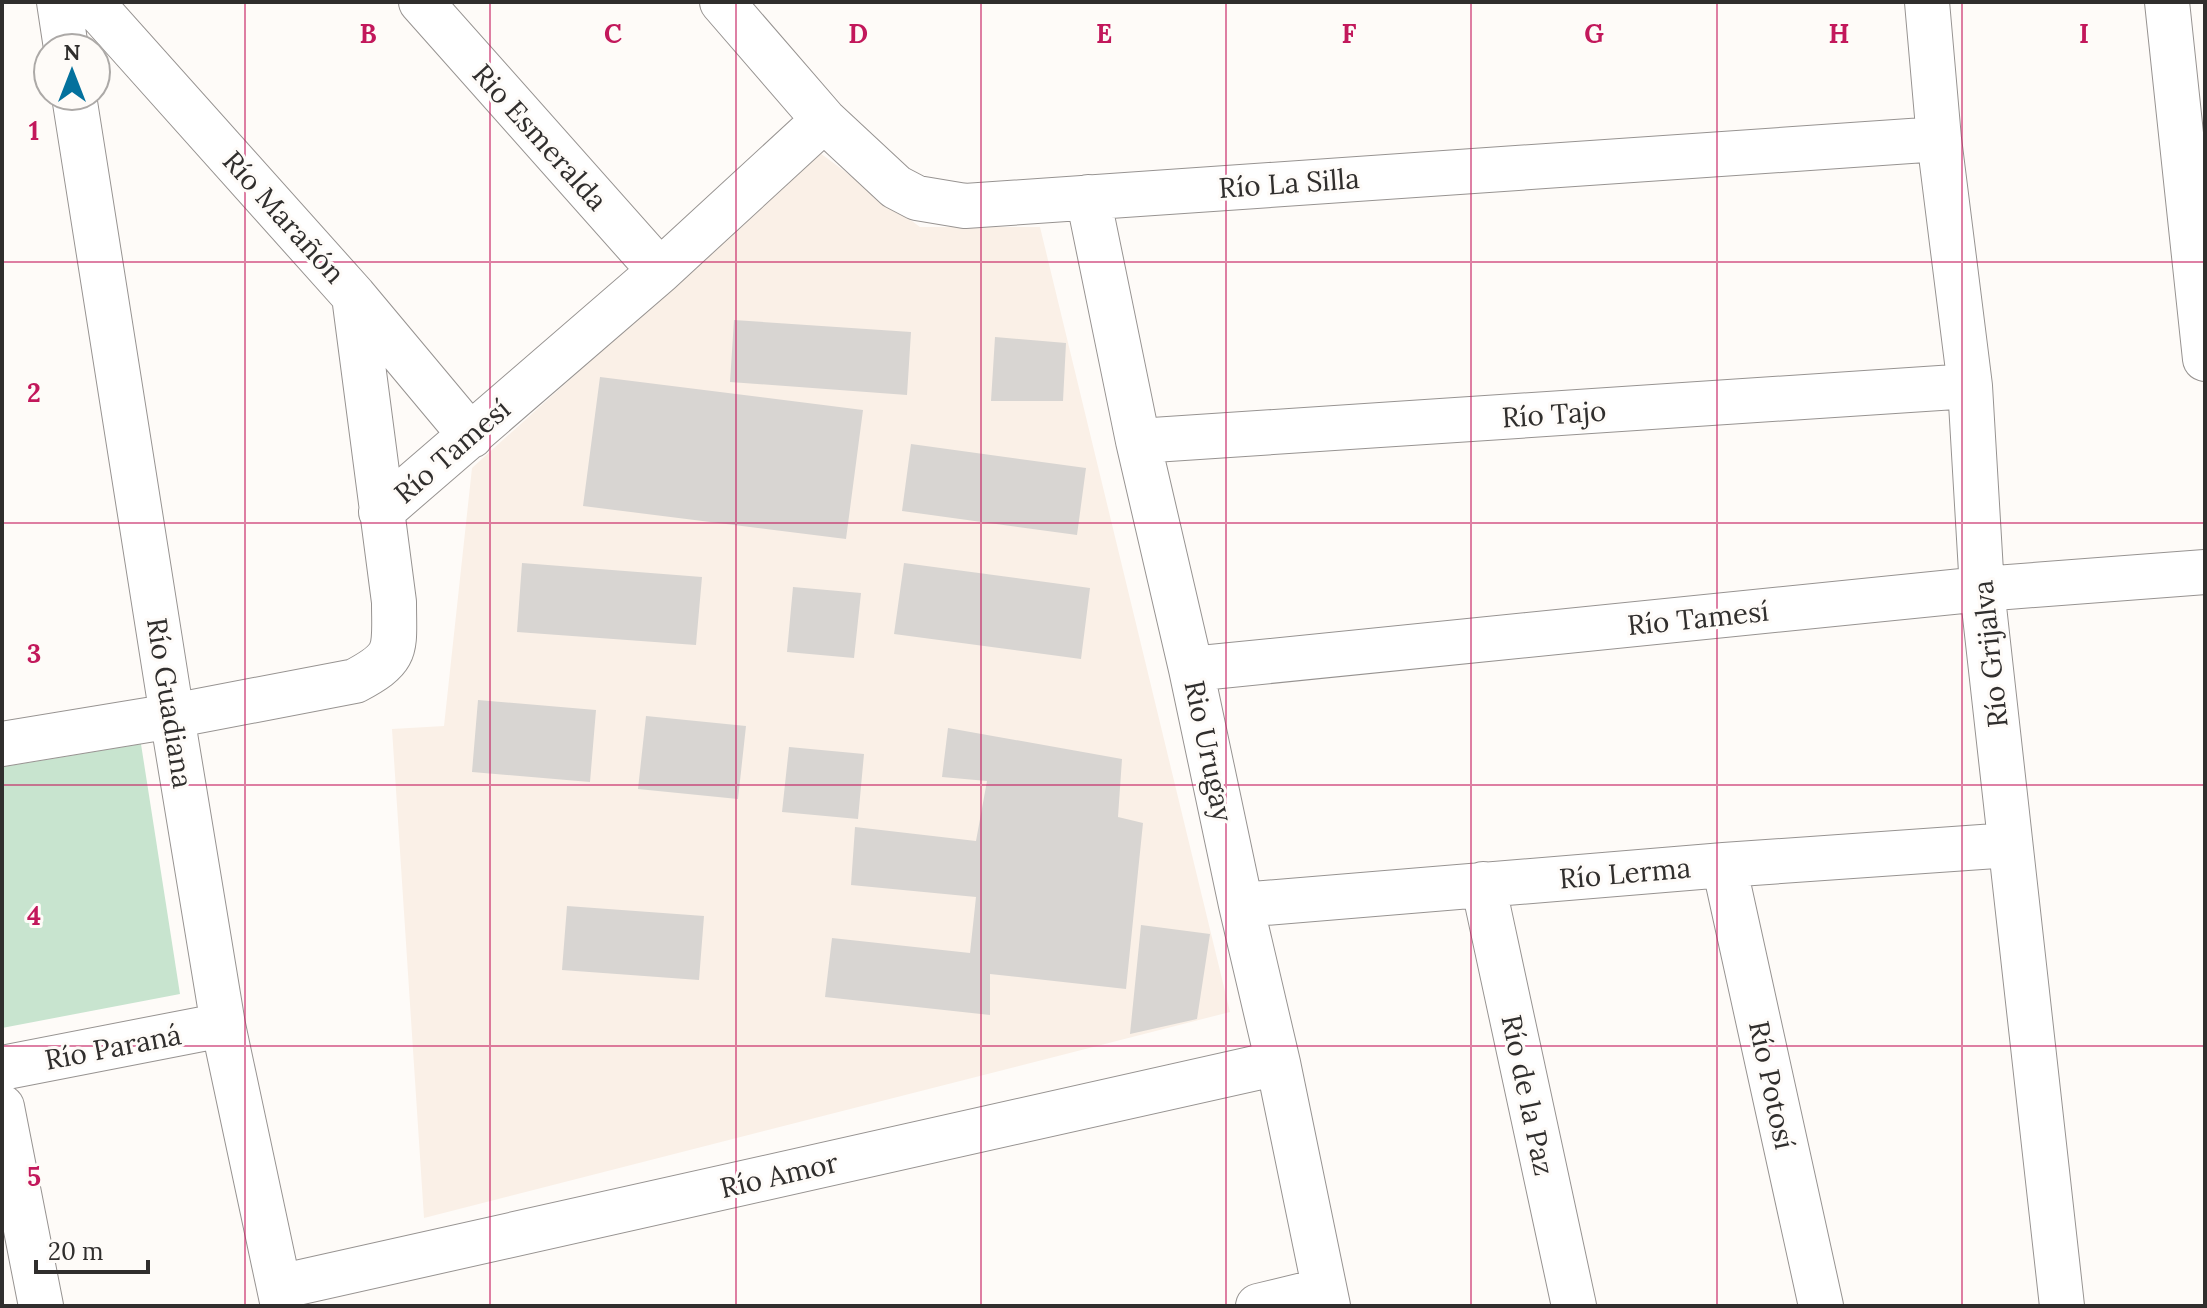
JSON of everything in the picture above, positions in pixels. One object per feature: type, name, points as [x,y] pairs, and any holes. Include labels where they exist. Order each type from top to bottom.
[{"type":"street","points":[[59,2],[64,32]]},
{"type":"street","name":"Río Marañón","points":[[91,2],[354,296],[471,436]]},
{"type":"street","name":"Rio Esmeralda","points":[[421,2],[660,271]]},
{"type":"street","name":"Río La Silla","points":[[722,2],[824,120],[896,187],[917,198],[965,206],[1939,139]]},
{"type":"street","name":"Río Grijalva","points":[[1927,2],[1939,139],[1970,386],[1982,589],[2062,1306]]},
{"type":"street","points":[[2167,2],[2192,101],[2204,343]]},
{"type":"street","name":"Río Guadiana","points":[[77,112],[223,1025],[281,1297]]},
{"type":"street","name":"Río Tamesí","points":[[2,744],[355,681],[380,667],[392,654],[394,631],[394,602],[381,512],[660,271],[824,120]]},
{"type":"street","name":"Rio Urugay","points":[[1088,197],[1138,441],[1278,1063],[1326,1298]]},
{"type":"street","points":[[354,296],[381,512]]},
{"type":"street","name":"Río Tajo","points":[[1138,441],[1970,386]]},
{"type":"street","name":"Río Tamesí","points":[[1191,669],[1982,589],[2205,572]]},
{"type":"street","name":"Río Lerma","points":[[1241,905],[2010,845]]},
{"type":"street","name":"Río Potosí","points":[[1724,865],[1821,1306]]},
{"type":"street","name":"Río de la Paz","points":[[1483,884],[1574,1306]]},
{"type":"street","name":"Río Paraná","points":[[2,1068],[223,1025]]},
{"type":"street","name":"Río Amor","points":[[281,1297],[1278,1063]]},
{"type":"street","points":[[2,1107],[41,1306]]},
{"type":"street","points":[[1258,1306],[1326,1298]]},
{"type":"shaded area","points":[[820,153],[920,227],[1040,227],[1230,1012],[424,1218],[392,729],[444,726],[472,468]]},
{"type":"green space","points":[[141,744],[180,994],[2,1028],[2,767]]},
{"type":"building","points":[[734,320],[911,332],[907,395],[730,382]]},
{"type":"building","points":[[995,337],[1066,343],[1063,401],[991,401]]},
{"type":"building","points":[[600,377],[863,410],[846,539],[583,506]]},
{"type":"building","points":[[911,444],[1086,468],[1077,535],[902,511]]},
{"type":"building","points":[[522,563],[702,577],[696,645],[517,632]]},
{"type":"building","points":[[904,563],[1090,588],[1081,659],[894,634]]},
{"type":"building","points":[[793,587],[861,593],[854,658],[787,652]]},
{"type":"building","points":[[478,700],[596,710],[590,782],[472,772]]},
{"type":"building","points":[[646,716],[746,726],[738,799],[638,789]]},
{"type":"building","points":[[948,728],[1122,759],[1118,817],[1143,823],[1126,989],[990,974],[990,1015],[825,997],[832,938],[970,953],[976,897],[851,885],[855,827],[976,841],[987,781],[942,777]]},
{"type":"building","points":[[789,747],[864,754],[858,819],[782,812]]},
{"type":"building","points":[[567,906],[704,916],[699,980],[562,970]]},
{"type":"building","points":[[1141,925],[1210,934],[1197,1019],[1130,1034]]}]
